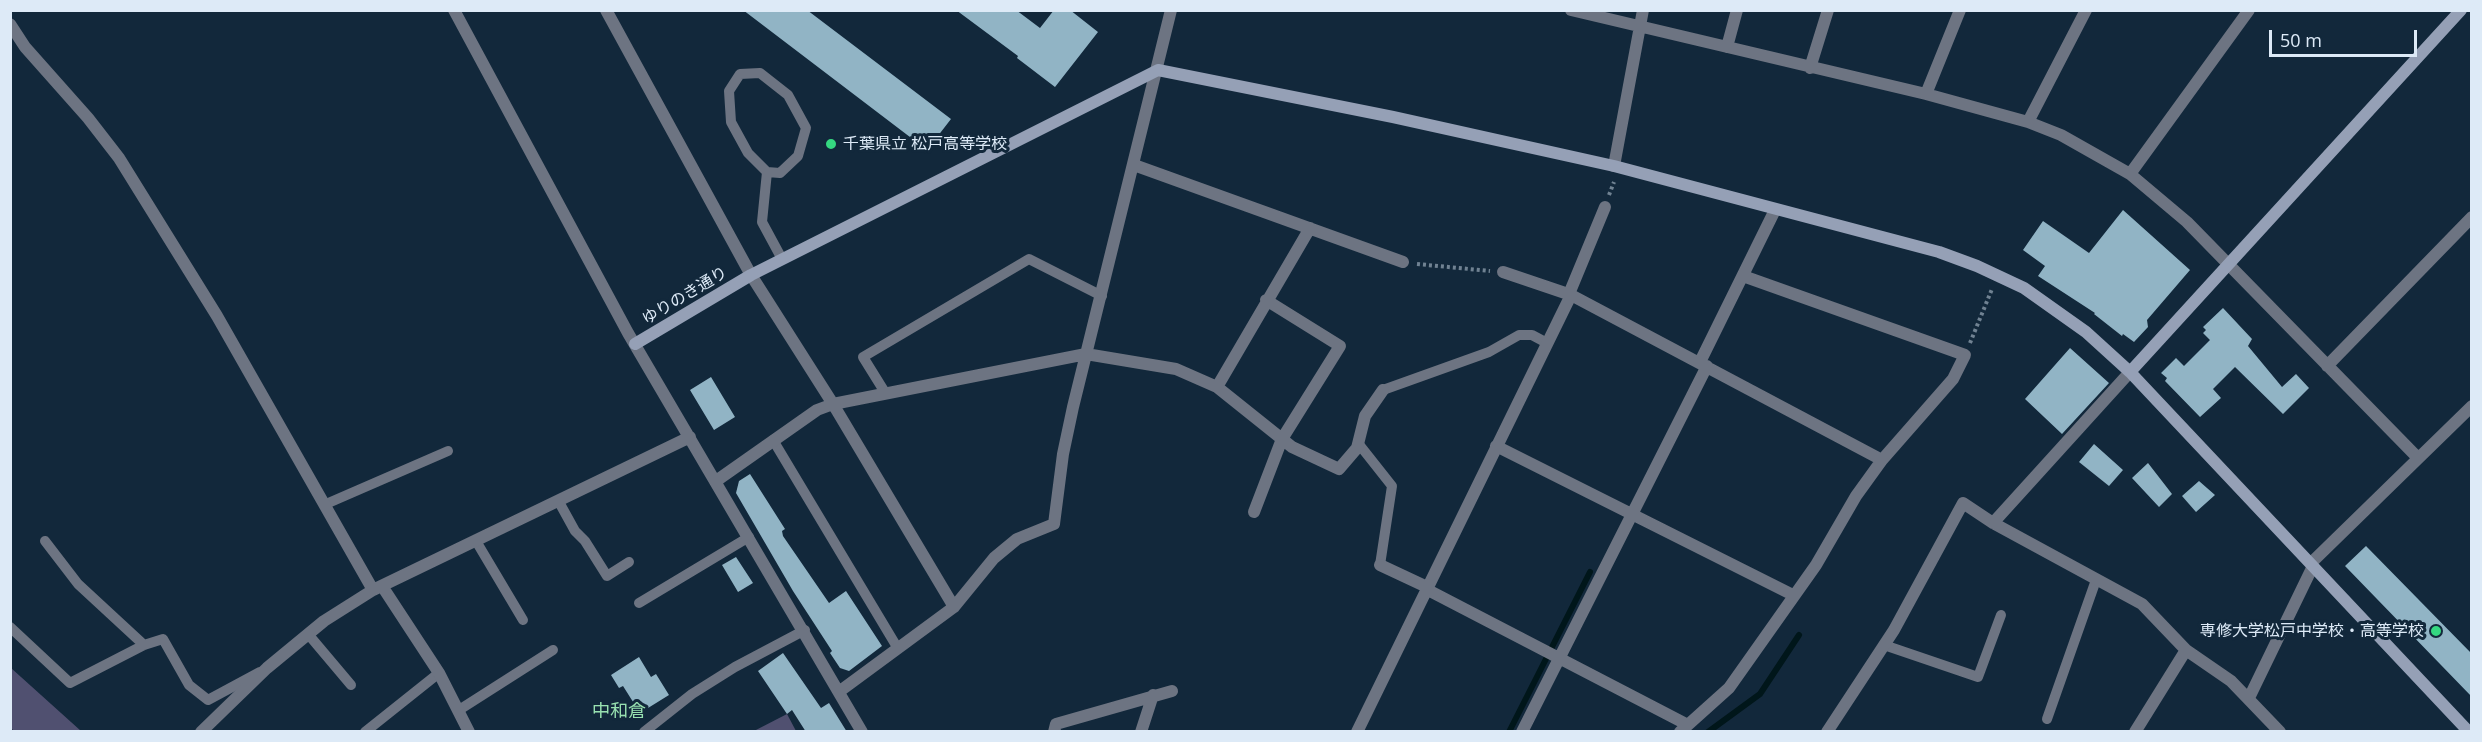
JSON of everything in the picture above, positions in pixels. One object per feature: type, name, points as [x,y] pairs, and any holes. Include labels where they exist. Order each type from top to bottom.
[{"type":"street","points":[[454,10],[635,344],[805,630],[862,732]]},
{"type":"street","points":[[606,10],[751,275],[833,404],[954,607]]},
{"type":"street","points":[[840,691],[954,607],[994,558],[1017,539],[1054,524],[1063,454],[1171,10]]},
{"type":"street","points":[[1571,10],[1926,94],[2028,122],[2061,135],[2130,174],[2187,222],[2418,458]]},
{"type":"street","points":[[1614,166],[1643,10]]},
{"type":"street","points":[[1727,47],[1737,10]]},
{"type":"street","points":[[1810,68],[1828,10]]},
{"type":"street","points":[[1926,94],[1960,10]]},
{"type":"street","points":[[2028,122],[2086,10]]},
{"type":"street","points":[[2130,174],[2249,10]]},
{"type":"street","points":[[1993,523],[2461,10]]},
{"type":"street","points":[[10,24],[24,47],[88,118],[119,158],[217,316],[326,504],[378,588],[439,673],[469,732]]},
{"type":"street","points":[[1158,70],[1369,112],[1614,166],[1939,252],[2004,278],[2050,304],[2086,332],[2130,372],[2469,732]]},
{"type":"street","name":"ゆりのき通り","points":[[635,344],[751,275],[1158,70]]},
{"type":"street","points":[[1134,165],[1403,262]]},
{"type":"street","points":[[1357,732],[1547,343],[1570,294],[1605,207]]},
{"type":"street","points":[[1522,732],[1631,514],[1775,210]]},
{"type":"street","points":[[2327,366],[2472,217]]},
{"type":"street","points":[[1217,387],[1310,228]]},
{"type":"street","points":[[1503,272],[1570,294],[1882,460]]},
{"type":"street","points":[[1380,565],[1684,728],[1730,688],[1816,565],[1856,496],[1882,460],[1953,379],[1965,355],[1743,276]]},
{"type":"street","points":[[1254,512],[1282,439],[1340,346],[1266,300]]},
{"type":"street","points":[[716,481],[817,410],[833,404],[1086,354],[1176,369],[1217,387],[1236,399],[1292,447],[1339,469],[1358,443],[1365,416],[1383,390]]},
{"type":"street","points":[[2249,698],[2312,564],[2472,406]]},
{"type":"street","points":[[201,732],[267,668],[308,634],[324,621],[378,588],[690,437]]},
{"type":"street","points":[[1496,446],[1793,595]]},
{"type":"street","points":[[1827,732],[1884,645],[1962,503],[1993,523],[2142,604],[2186,650],[2231,681],[2276,730]]},
{"type":"street","points":[[2135,732],[2186,650]]},
{"type":"street","points":[[1054,732],[1056,724],[1153,695],[1172,692]]},
{"type":"street","points":[[1141,732],[1153,695]]},
{"type":"lane","points":[[760,73],[788,94],[806,128],[798,156],[780,173],[767,172],[748,153],[731,122],[729,91],[740,74],[760,73]]},
{"type":"lane","points":[[767,172],[762,222],[782,260]]},
{"type":"lane","points":[[886,394],[863,357],[1029,259],[1102,296]]},
{"type":"lane","points":[[1383,390],[1489,352],[1519,335],[1532,335],[1547,343]]},
{"type":"lane","points":[[772,440],[897,647]]},
{"type":"lane","points":[[1358,443],[1392,486],[1380,565]]},
{"type":"lane","points":[[326,504],[448,451]]},
{"type":"lane","points":[[559,502],[575,531],[585,541],[607,576],[628,562]]},
{"type":"lane","points":[[639,603],[749,537]]},
{"type":"lane","points":[[45,541],[78,584],[144,645]]},
{"type":"lane","points":[[476,542],[523,621]]},
{"type":"lane","points":[[2047,719],[2096,580]]},
{"type":"lane","points":[[1884,645],[1978,676],[2001,615]]},
{"type":"lane","points":[[10,627],[70,683],[144,645],[163,639],[189,685],[208,700],[267,668]]},
{"type":"lane","points":[[644,732],[692,694],[735,667],[805,630]]},
{"type":"lane","points":[[308,634],[351,685]]},
{"type":"lane","points":[[459,710],[553,650]]},
{"type":"lane","points":[[365,732],[439,673]]},
{"type":"path","points":[[1403,262],[1503,272]]},
{"type":"path","points":[[1965,355],[1992,288]]},
{"type":"shaded area","points":[[10,668],[81,731],[15,732],[11,728]]},
{"type":"shaded area","points":[[787,714],[796,731],[754,731]]},
{"type":"building","points":[[743,10],[807,10],[951,119],[927,150]]},
{"type":"building","points":[[956,10],[1016,10],[1040,28],[1054,10],[1070,10],[1098,32],[1055,87]]},
{"type":"building","points":[[2123,210],[2190,270],[2147,320],[2148,327],[2134,342],[2123,334],[2122,336],[2095,313],[2038,276],[2045,266],[2023,250],[2043,221],[2089,253]]},
{"type":"building","points":[[2223,308],[2252,339],[2248,346],[2282,387],[2296,374],[2309,388],[2283,414],[2235,367],[2213,389],[2221,398],[2200,417],[2165,381],[2167,378],[2161,373],[2176,358],[2184,366],[2210,340],[2203,333],[2206,330],[2203,327]]},
{"type":"building","points":[[2070,348],[2109,383],[2062,434],[2025,399]]},
{"type":"building","points":[[711,377],[735,417],[714,430],[690,390]]},
{"type":"building","points":[[2094,444],[2123,470],[2109,486],[2079,462]]},
{"type":"building","points":[[2148,463],[2172,494],[2159,507],[2132,478]]},
{"type":"building","points":[[750,474],[785,529],[782,531],[783,536],[829,603],[846,591],[882,646],[849,671],[840,668],[830,653],[832,651],[793,591],[736,493],[739,481]]},
{"type":"building","points":[[2199,481],[2215,495],[2196,512],[2182,496]]},
{"type":"building","points":[[2366,546],[2472,654],[2472,697],[2345,566]]},
{"type":"building","points":[[736,557],[753,583],[738,592],[722,565]]},
{"type":"building","points":[[783,653],[821,708],[829,703],[847,732],[806,732],[792,710],[787,714],[758,671]]},
{"type":"building","points":[[639,657],[651,677],[656,674],[669,695],[640,713],[623,686],[619,688],[611,675]]},
{"type":"waterway","points":[[1509,732],[1590,572]]},
{"type":"waterway","points":[[1708,732],[1760,694],[1799,635]]},
{"type":"place","name":"千葉県立 松戸高等学校","points":[[831,144]]},
{"type":"place","name":"専修大学松戸中学校・高等学校","points":[[2436,631]]},
{"type":"district","name":"中和倉","points":[[619,712]]}]
